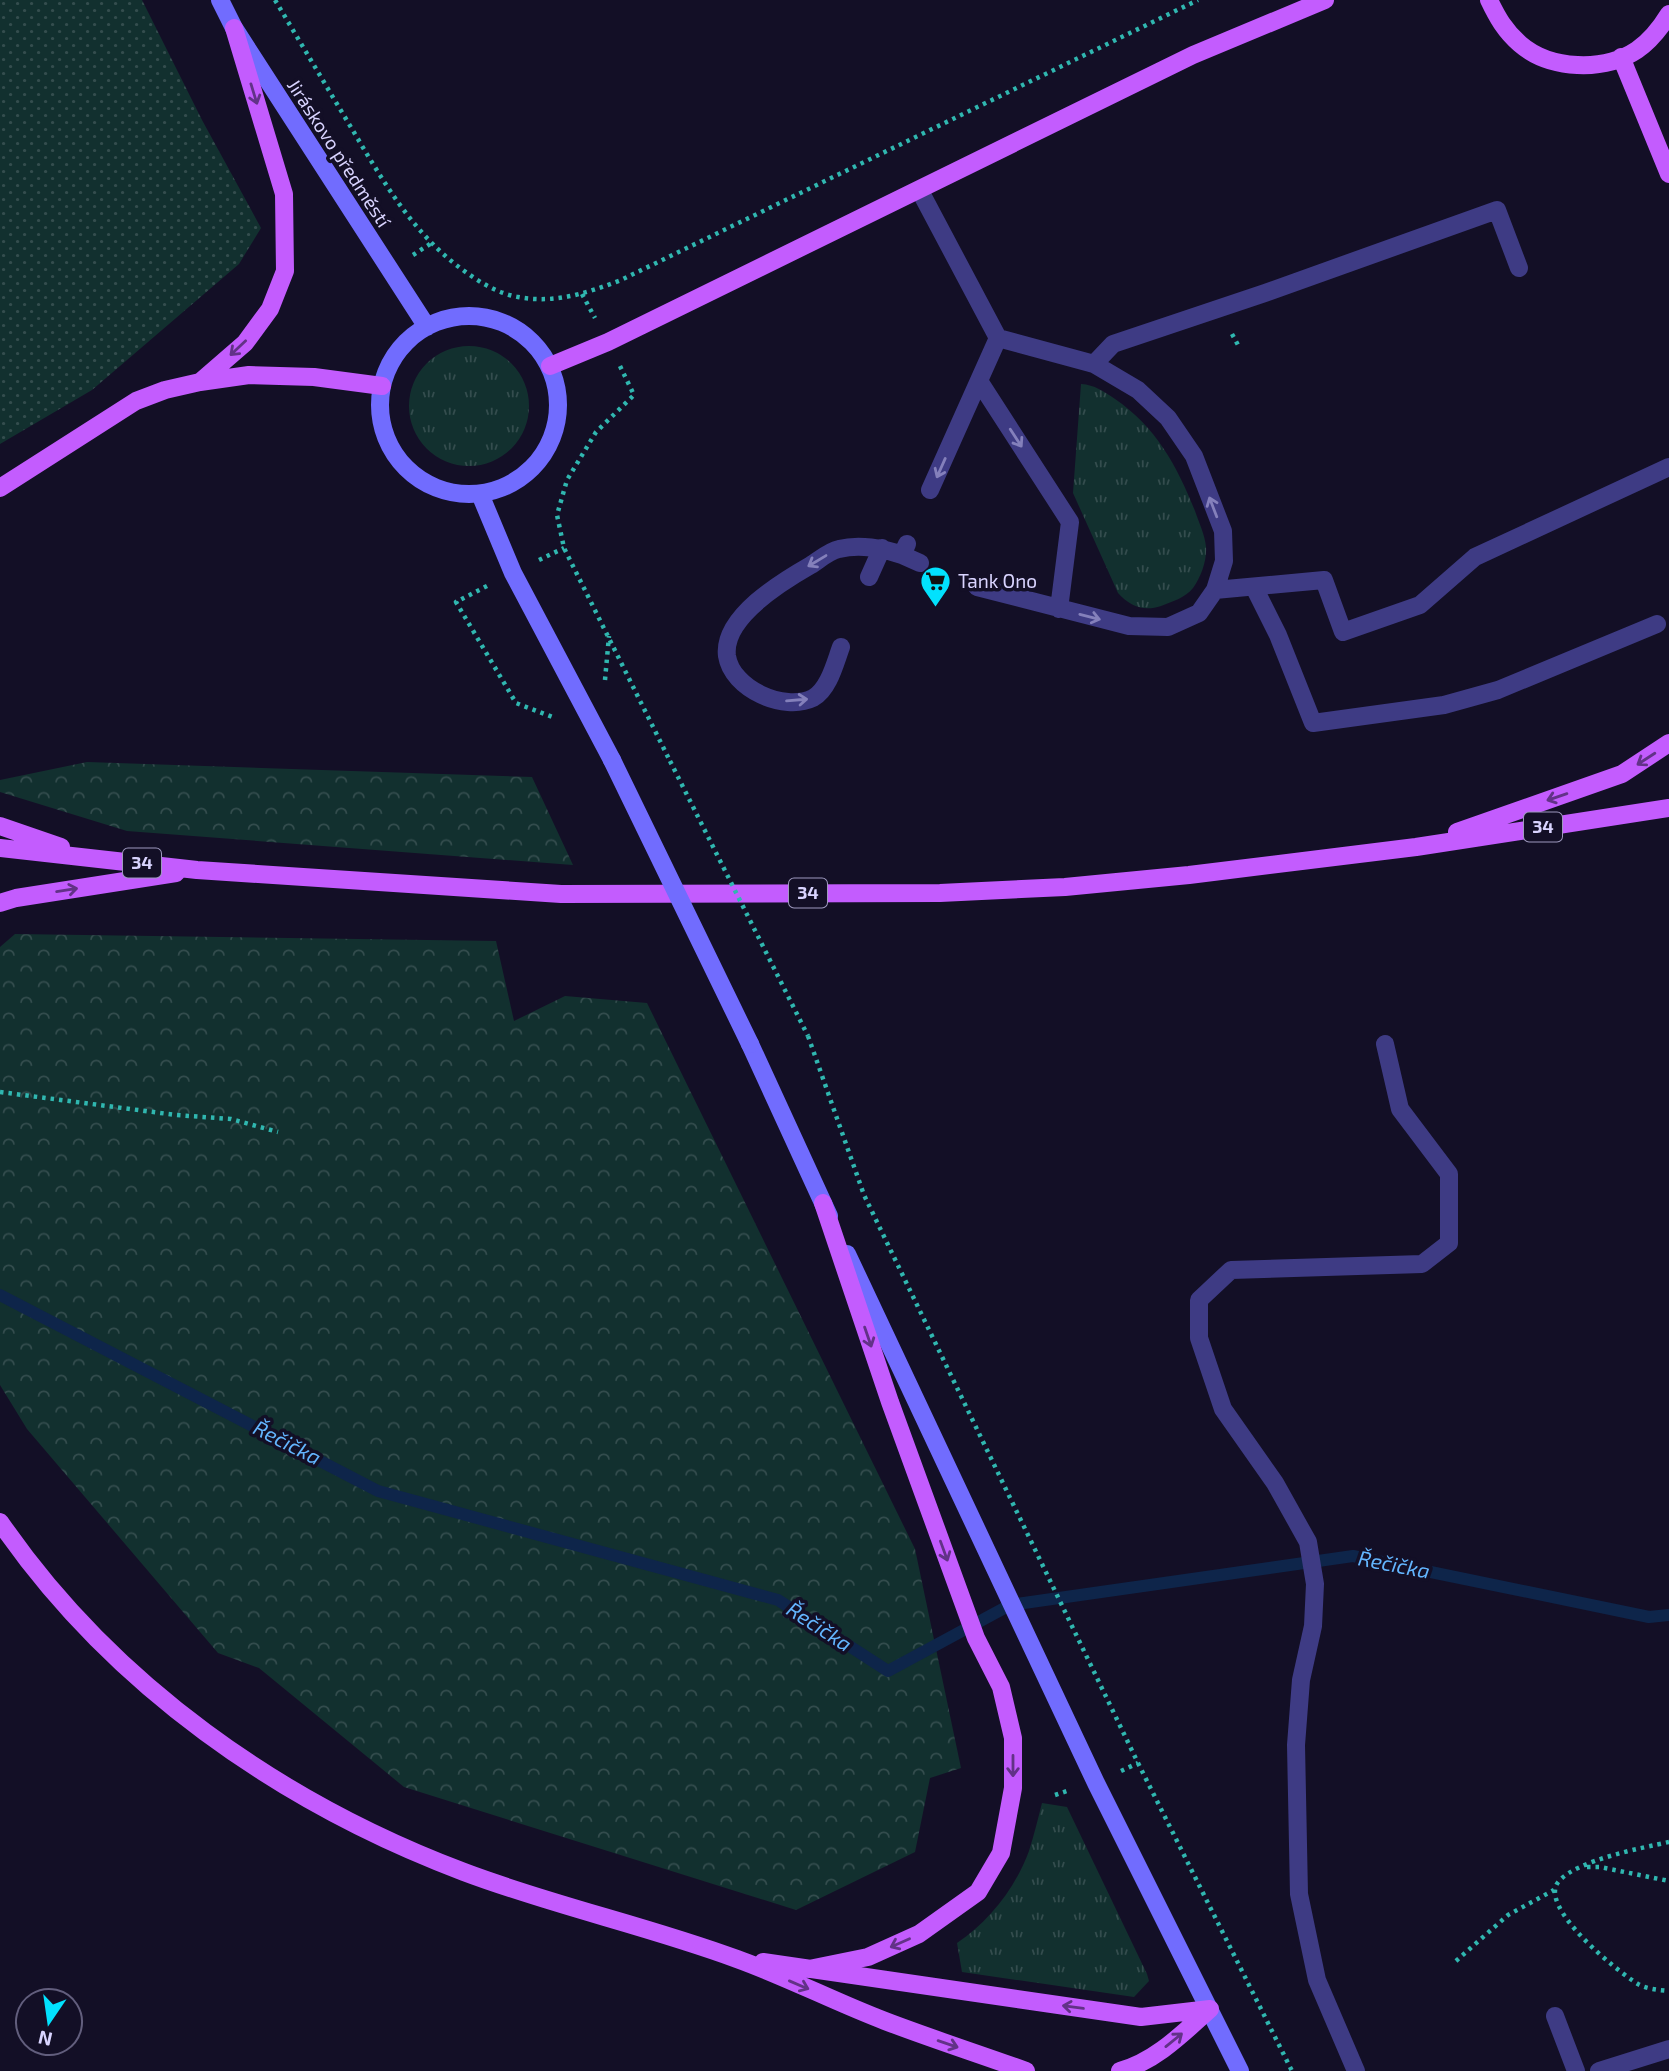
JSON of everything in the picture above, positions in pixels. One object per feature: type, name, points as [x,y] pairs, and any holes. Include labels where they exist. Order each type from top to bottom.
[{"type":"main road","name":"Jiráskovo předměstí","points":[[220,0],[234,28],[427,327]]},
{"type":"main road","points":[[550,366],[608,342],[1194,55],[1325,0]]},
{"type":"main road","points":[[1489,0],[1500,23],[1521,45],[1548,60],[1578,65],[1609,62],[1637,50],[1660,29],[1669,14]]},
{"type":"main road","points":[[200,382],[245,343],[270,309],[285,271],[284,194],[234,28]]},
{"type":"main road","points":[[1621,57],[1669,174]]},
{"type":"main road","points":[[454,317],[482,317],[509,326],[533,342],[550,366],[558,393],[557,421],[548,447],[530,470],[508,486],[480,494],[456,493],[433,486],[412,474],[396,456],[385,434],[380,411],[382,386],[391,362],[406,342],[427,327],[454,317]]},
{"type":"main road","points":[[0,488],[136,401],[200,382],[248,375],[314,377],[382,386]]},
{"type":"main road","points":[[480,494],[513,573],[612,760],[750,1044],[822,1203],[1096,1783],[1240,2071]]},
{"type":"main road","points":[[1416,847],[1622,774],[1669,743]]},
{"type":"main road","name":"34","points":[[0,848],[197,870],[561,894],[940,893],[1065,887],[1189,875],[1416,847],[1669,808]]},
{"type":"main road","points":[[0,826],[87,857]]},
{"type":"main road","points":[[0,903],[16,898],[197,870]]},
{"type":"main road","points":[[809,1969],[868,1957],[919,1934],[978,1892],[1001,1853],[1013,1788],[1013,1738],[1001,1687],[976,1638],[890,1402],[822,1203]]},
{"type":"main road","points":[[0,1522],[63,1604],[143,1683],[243,1759],[302,1796],[412,1851],[467,1873],[736,1959],[884,2021],[1026,2071]]},
{"type":"main road","points":[[736,1959],[1141,2017],[1210,2009]]},
{"type":"main road","points":[[1120,2071],[1136,2067],[1171,2044],[1210,2009]]},
{"type":"lane","points":[[920,191],[998,338],[1094,364],[1138,390],[1168,418],[1194,456],[1223,531],[1224,561],[1215,590],[1199,613],[1168,627],[1129,626],[977,587]]},
{"type":"lane","points":[[1094,364],[1113,344],[1497,210],[1519,268]]},
{"type":"lane","points":[[930,490],[998,338]]},
{"type":"lane","points":[[979,381],[1070,522],[1059,609]]},
{"type":"lane","points":[[1215,590],[1324,580],[1343,632],[1420,605],[1475,556],[1669,467]]},
{"type":"lane","points":[[869,577],[882,548]]},
{"type":"lane","points":[[841,647],[826,684],[814,697],[794,702],[762,697],[738,678],[727,656],[731,634],[750,607],[782,582],[837,549],[904,550],[919,563]]},
{"type":"lane","points":[[1254,587],[1278,635],[1313,723],[1444,705],[1498,690],[1657,624]]},
{"type":"lane","points":[[1356,2071],[1317,1980],[1299,1894],[1296,1745],[1301,1680],[1313,1626],[1315,1584],[1308,1542],[1275,1483],[1223,1409],[1199,1338],[1199,1300],[1231,1270],[1422,1264],[1449,1243],[1449,1174],[1401,1109],[1385,1044]]},
{"type":"lane","points":[[1555,2016],[1576,2071]]},
{"type":"lane","points":[[1598,2071],[1669,2049]]},
{"type":"path","points":[[275,0],[396,202],[430,244],[484,285],[516,297],[548,300],[582,295],[621,280],[1198,0]]},
{"type":"path","points":[[634,395],[596,432],[567,480],[557,515],[564,548],[808,1036],[864,1195],[1138,1763],[1292,2071]]},
{"type":"path","points":[[456,601],[516,703]]},
{"type":"path","points":[[0,1092],[176,1115],[231,1119],[278,1132]]},
{"type":"path","points":[[1669,1842],[1612,1854],[1558,1882],[1554,1890],[1554,1900],[1567,1923],[1625,1975],[1640,1986],[1669,1991]]},
{"type":"path","points":[[1585,1867],[1600,1867],[1669,1881]]},
{"type":"path","points":[[1456,1961],[1508,1915],[1554,1890]]},
{"type":"green space","points":[[0,0],[142,0],[202,120],[261,228],[239,264],[92,390],[0,444]]},
{"type":"green space","points":[[469,346],[492,351],[511,364],[524,383],[529,406],[524,429],[511,448],[492,461],[469,466],[446,461],[427,448],[414,429],[409,406],[414,383],[427,364],[446,351]]},
{"type":"green space","points":[[1081,384],[1095,387],[1115,399],[1154,435],[1181,478],[1202,529],[1206,552],[1199,579],[1186,594],[1161,606],[1137,607],[1118,593],[1073,493]]},
{"type":"green space","points":[[87,762],[532,777],[573,865],[127,831],[0,792],[0,780]]},
{"type":"green space","points":[[15,934],[496,941],[514,1021],[565,996],[647,1003],[915,1549],[961,1768],[930,1778],[915,1852],[796,1910],[404,1787],[259,1668],[218,1653],[27,1429],[0,1385],[0,947]]},
{"type":"green space","points":[[1042,1803],[1067,1807],[1147,1974],[1149,1981],[1134,1997],[962,1972],[957,1943],[980,1925],[1000,1903],[1017,1878],[1029,1851]]},
{"type":"waterway","name":"Řečička","points":[[0,1295],[378,1491],[778,1600],[888,1671],[1010,1605],[1353,1556],[1649,1617],[1669,1615]]},
{"type":"place","name":"Tank Ono","points":[[935,608]]}]
